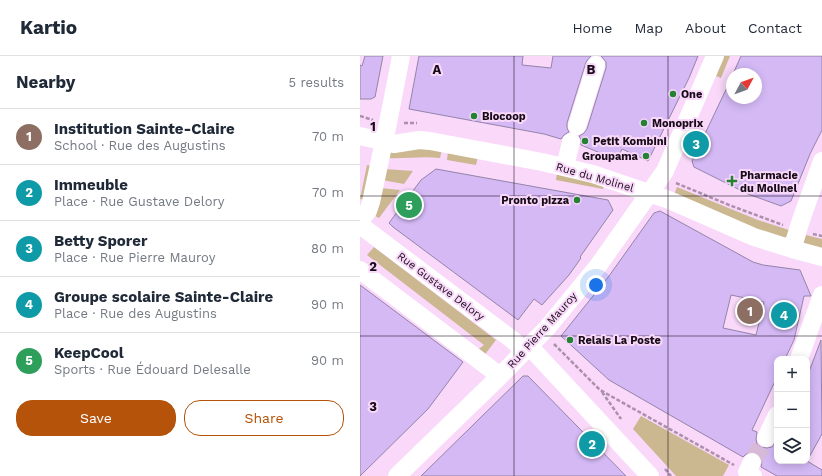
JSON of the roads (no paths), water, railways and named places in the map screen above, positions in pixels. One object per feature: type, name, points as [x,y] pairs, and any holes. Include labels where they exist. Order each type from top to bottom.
[{"type":"street","points":[[360,220],[366,215],[370,207],[401,56]]},
{"type":"street","name":"Rue Pierre Mauroy","points":[[397,476],[500,376],[524,347],[547,328],[594,271],[665,171],[715,56]]},
{"type":"street","points":[[565,167],[596,65]]},
{"type":"street","name":"Rue du Molinel","points":[[360,136],[399,144],[424,140],[565,167],[593,174],[650,193],[754,237],[792,249],[822,256]]},
{"type":"street","points":[[792,249],[800,220],[822,161]]},
{"type":"street","name":"Rue Gustave Delory","points":[[360,225],[524,347],[650,476]]},
{"type":"street","points":[[360,270],[500,376]]},
{"type":"street","points":[[801,356],[822,296]]},
{"type":"street","points":[[766,438],[774,421]]},
{"type":"tunnel","points":[[752,462],[766,438]]},
{"type":"place","name":"One","points":[[673,94]]},
{"type":"place","name":"Biocoop","points":[[474,116]]},
{"type":"place","name":"Monoprix","points":[[644,123]]},
{"type":"place","name":"Petit Kombini","points":[[585,141]]},
{"type":"place","name":"Betty Sporer","points":[[696,144]]},
{"type":"place","name":"Groupama","points":[[646,156]]},
{"type":"place","name":"Pharmacie du Molinel","points":[[732,181]]},
{"type":"place","name":"Pronto pizza","points":[[577,200]]},
{"type":"place","name":"KeepCool","points":[[409,205]]},
{"type":"place","name":"Institution Sainte-Claire","points":[[750,311]]},
{"type":"place","name":"Groupe scolaire Sainte-Claire","points":[[784,315]]},
{"type":"place","name":"Relais La Poste","points":[[570,340]]},
{"type":"place","name":"Immeuble","points":[[592,444]]}]
